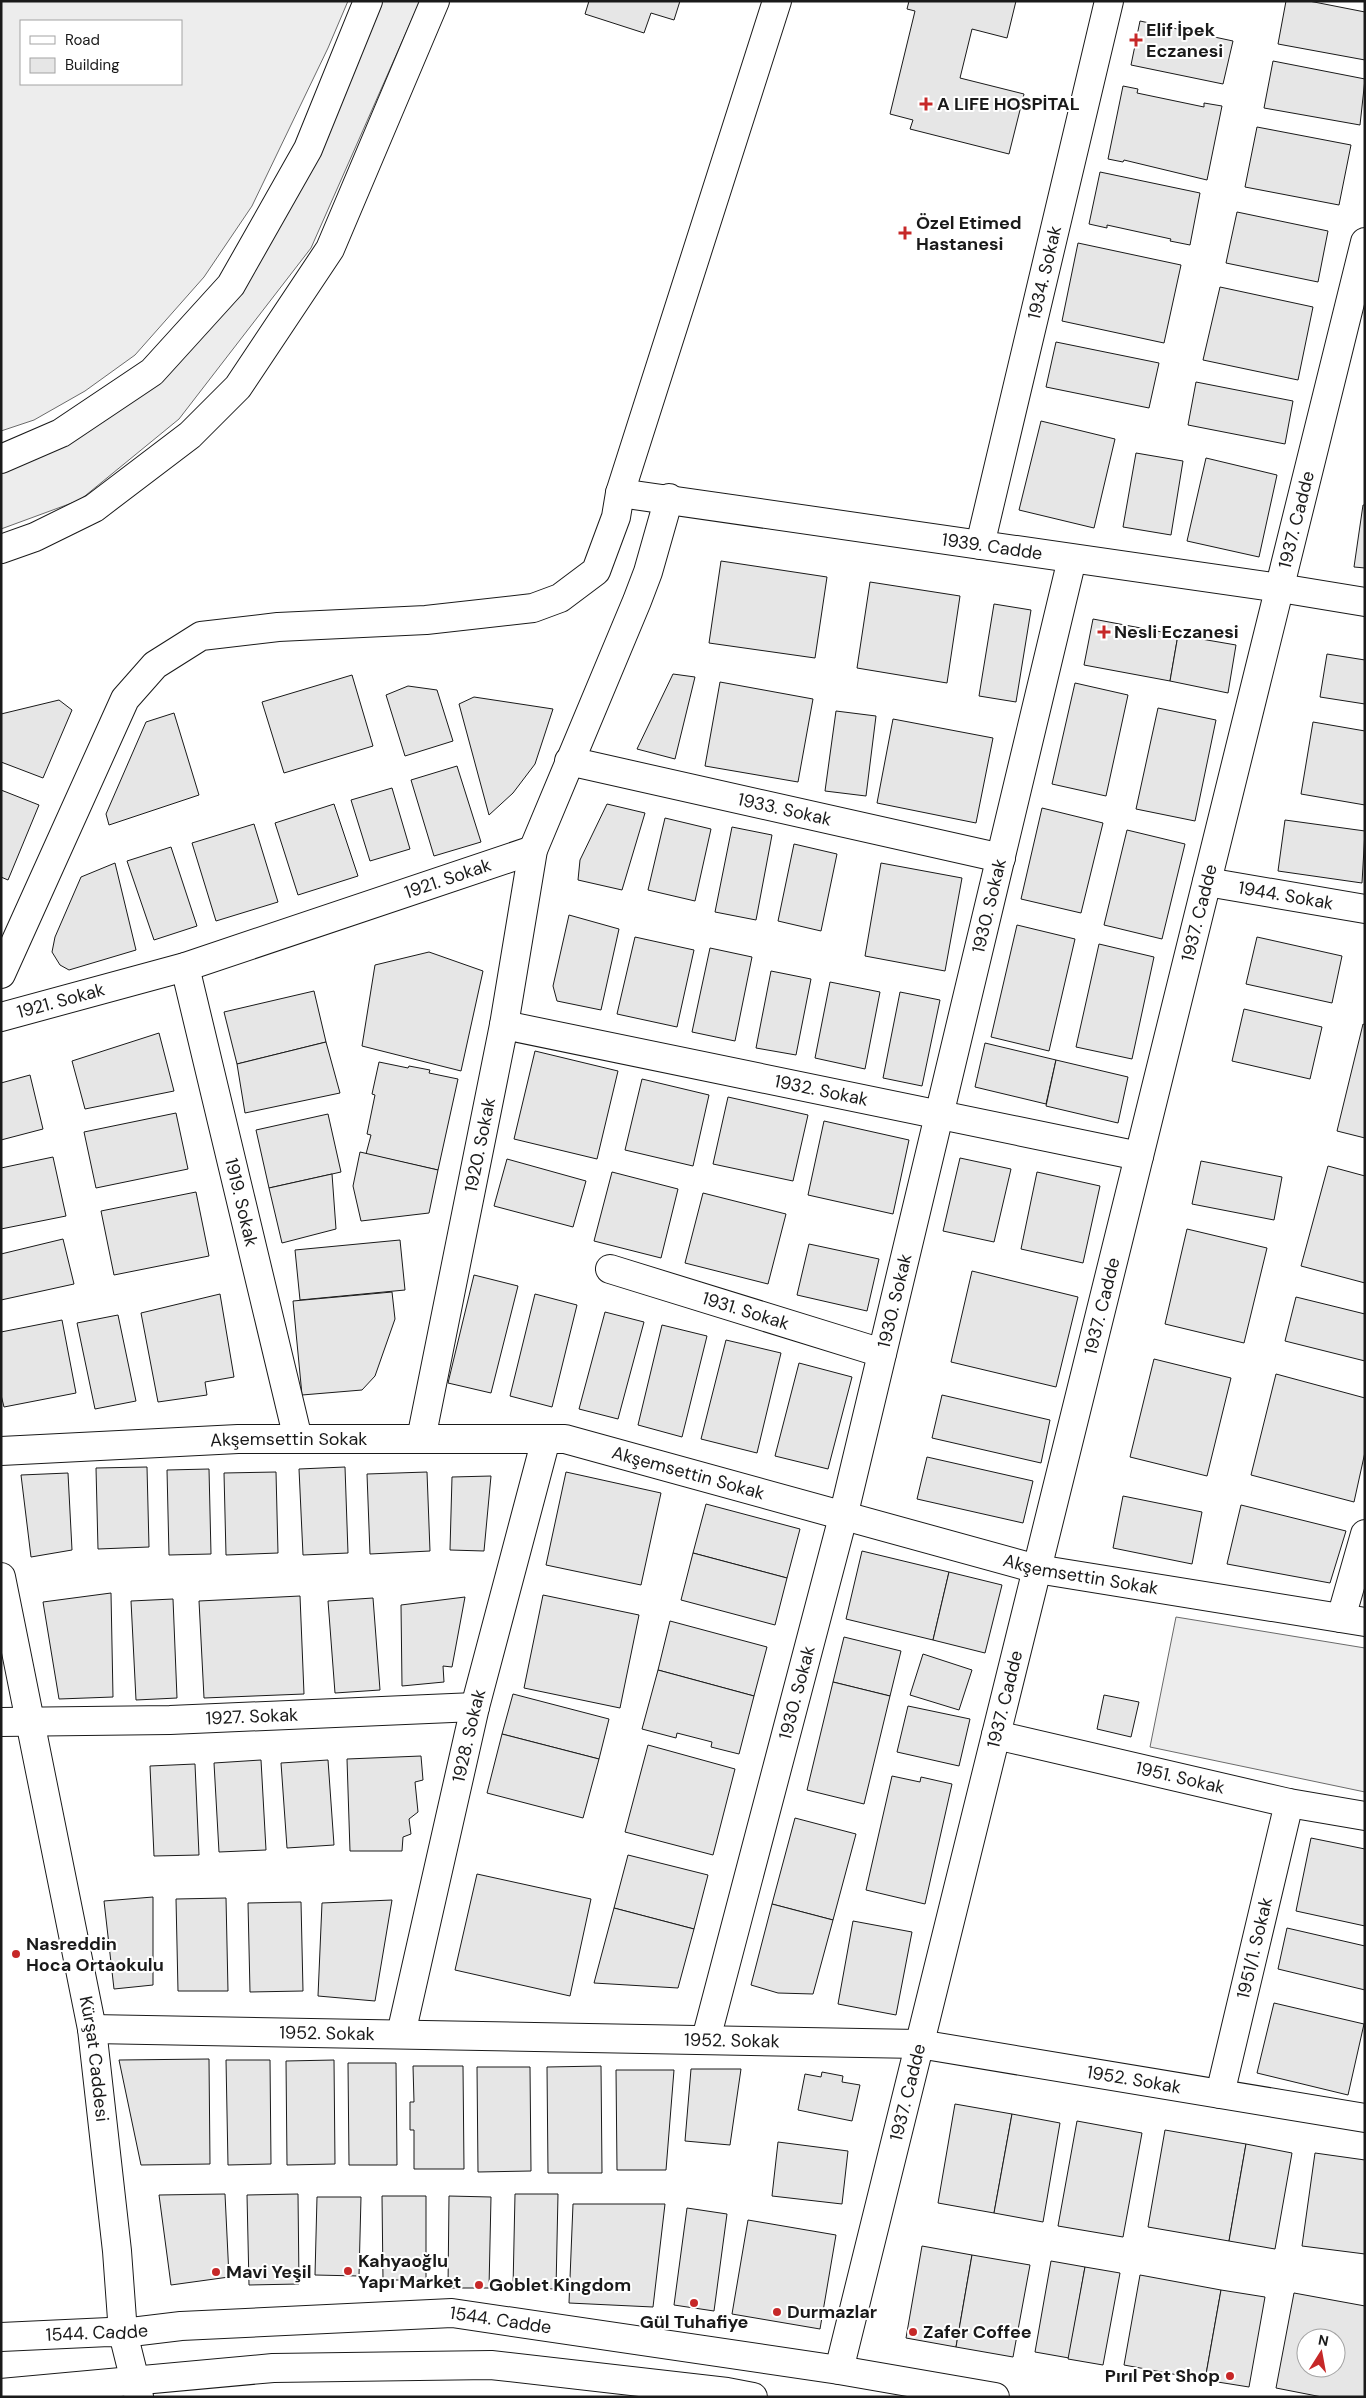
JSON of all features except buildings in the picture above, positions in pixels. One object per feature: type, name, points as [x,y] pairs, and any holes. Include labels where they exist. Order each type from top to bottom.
[{"type":"main road","points":[[1,459],[62,433],[152,372],[232,285],[308,149],[368,1]]},
{"type":"main road","points":[[1,549],[35,537],[94,508],[190,435],[238,387],[330,249],[436,1]]},
{"type":"main road","points":[[1,974],[125,699],[155,664],[201,636],[278,627],[426,620],[533,608],[560,598],[596,571],[616,516],[620,493],[777,1]]},
{"type":"main road","name":"1934. Sokak","points":[[980,545],[1109,1]]},
{"type":"main road","name":"1937. Cadde","points":[[839,2370],[1206,882],[1280,588],[1357,308],[1365,242]]},
{"type":"main road","name":"1939. Cadde","points":[[620,493],[669,498],[1365,602]]},
{"type":"main road","points":[[533,850],[637,601],[669,498]]},
{"type":"main road","name":"1930. Sokak","points":[[706,2039],[843,1517],[1072,559]]},
{"type":"main road","name":"1933. Sokak","points":[[569,761],[1001,858]]},
{"type":"main road","name":"1921. Sokak","points":[[1,1017],[185,967],[533,850]]},
{"type":"main road","name":"1920. Sokak","points":[[421,1439],[504,1025],[533,850]]},
{"type":"main road","name":"1944. Sokak","points":[[1206,882],[1365,910]]},
{"type":"main road","name":"1919. Sokak","points":[[185,967],[298,1439]]},
{"type":"main road","name":"1932. Sokak","points":[[504,1025],[1139,1156]]},
{"type":"main road","name":"1931. Sokak","points":[[610,1269],[882,1353]]},
{"type":"main road","name":"Akşemsettin Sokak","points":[[1,1450],[238,1439],[565,1439],[1037,1569],[1353,1620]]},
{"type":"main road","name":"1928. Sokak","points":[[401,2034],[475,1707],[546,1439]]},
{"type":"main road","points":[[1353,1620],[1365,1534]]},
{"type":"main road","name":"Kürşat Caddesi","points":[[1,1576],[92,2029],[117,2251],[123,2333],[137,2389]]},
{"type":"main road","name":"1927. Sokak","points":[[1,1722],[170,1720],[475,1707]]},
{"type":"main road","name":"1951. Sokak","points":[[996,1735],[1289,1803],[1365,1816]]},
{"type":"main road","name":"1951/1. Sokak","points":[[1220,2094],[1289,1803]]},
{"type":"main road","name":"1952. Sokak","points":[[92,2029],[919,2044],[1365,2118]]},
{"type":"main road","name":"1544. Cadde","points":[[1,2337],[123,2333],[181,2326],[452,2313],[839,2370],[995,2397]]},
{"type":"main road","points":[[1,2393],[137,2389],[273,2368],[491,2365],[736,2395]]},
{"type":"shaded area","points":[[1,1],[348,1],[328,48],[252,206],[204,277],[135,355],[85,391],[34,420],[1,431]]},
{"type":"shaded area","points":[[377,1],[420,1],[311,248],[179,419],[80,500],[1,529],[1,468],[65,439],[234,290]]},
{"type":"shaded area","points":[[1176,1617],[1365,1648],[1365,1792],[1150,1747]]},
{"type":"place","name":"Elif İpek Eczanesi","points":[[1136,40]]},
{"type":"place","name":"A LIFE HOSPİTAL","points":[[926,104]]},
{"type":"place","name":"Özel Etimed Hastanesi","points":[[905,233]]},
{"type":"place","name":"Nesli Eczanesi","points":[[1104,632]]},
{"type":"place","name":"Nasreddin Hoca Ortaokulu","points":[[16,1954]]},
{"type":"place","name":"Kahyaoğlu Yapı Market","points":[[348,2271]]},
{"type":"place","name":"Mavi Yeşil","points":[[216,2272]]},
{"type":"place","name":"Goblet Kingdom","points":[[479,2285]]},
{"type":"place","name":"Gül Tuhafiye","points":[[694,2303]]},
{"type":"place","name":"Durmazlar","points":[[777,2312]]},
{"type":"place","name":"Zafer Coffee","points":[[913,2332]]},
{"type":"place","name":"Pırıl Pet Shop","points":[[1230,2376]]}]
